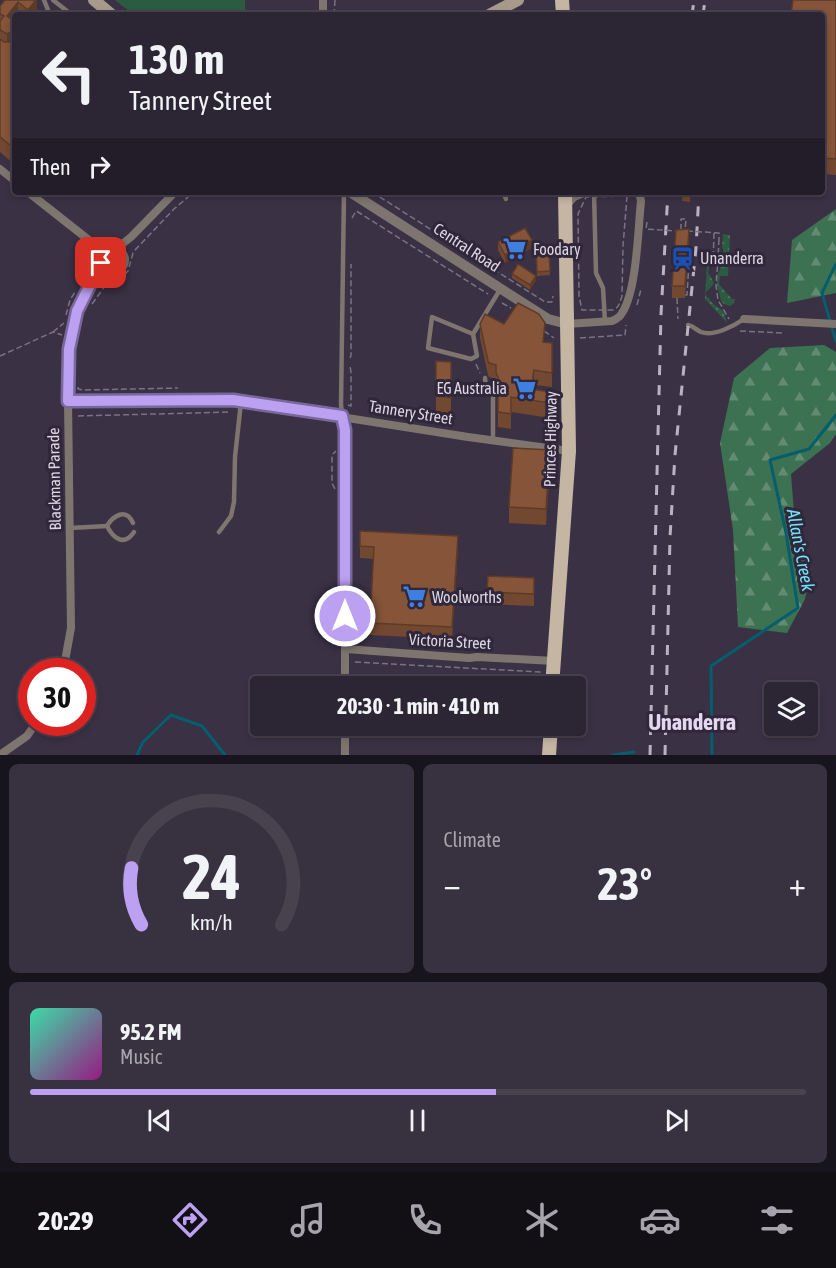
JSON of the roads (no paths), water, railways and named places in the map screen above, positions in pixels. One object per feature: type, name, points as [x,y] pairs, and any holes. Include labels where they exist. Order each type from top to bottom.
[{"type":"main road","points":[[94,0],[108,12]]},
{"type":"main road","points":[[495,12],[518,0]]},
{"type":"main road","name":"Princes Highway","points":[[553,676],[569,451],[565,195]]},
{"type":"main road","points":[[549,755],[550,736]]},
{"type":"street","points":[[32,195],[104,252]]},
{"type":"street","points":[[119,252],[172,195]]},
{"type":"street","name":"Central Road","points":[[355,195],[548,318],[567,324]]},
{"type":"street","points":[[565,207],[574,197],[582,195]]},
{"type":"street","points":[[567,324],[605,322],[615,320],[621,315],[631,290],[639,195]]},
{"type":"street","points":[[109,249],[119,252],[124,264],[115,272],[108,271],[101,263],[104,252],[109,249]]},
{"type":"street","name":"Blackman Parade","points":[[66,658],[71,628],[69,349],[77,311],[101,263]]},
{"type":"street","name":"Blackman Parade","points":[[89,289],[108,271]]},
{"type":"street","points":[[744,319],[836,324]]},
{"type":"street","name":"Tannery Street","points":[[68,401],[233,400],[569,451]]},
{"type":"street","points":[[342,416],[345,430],[345,676]]},
{"type":"street","name":"Victoria Street","points":[[346,649],[469,658],[554,661]]},
{"type":"street","points":[[0,755],[27,736]]},
{"type":"street","points":[[345,736],[345,755]]},
{"type":"lane","points":[[53,0],[68,12]]},
{"type":"lane","points":[[342,416],[350,195]]},
{"type":"lane","points":[[504,195],[506,199]]},
{"type":"lane","points":[[594,195],[596,273],[603,288],[605,322]]},
{"type":"lane","points":[[473,334],[432,316],[429,348],[471,359],[477,356],[473,334],[501,288]]},
{"type":"lane","points":[[688,325],[706,333],[734,326],[744,319]]},
{"type":"lane","points":[[485,378],[486,391],[493,391],[493,441]]},
{"type":"lane","points":[[219,532],[231,516],[234,502],[235,457],[242,401]]},
{"type":"lane","points":[[107,526],[111,519],[125,514],[131,518],[133,523]]},
{"type":"lane","points":[[70,528],[107,526]]},
{"type":"lane","points":[[107,526],[118,540],[130,538],[134,532]]},
{"type":"waterway","name":"Allan's Creek","points":[[836,264],[822,293],[836,342]]},
{"type":"waterway","name":"Allan's Creek","points":[[712,755],[711,666],[798,608],[786,533],[770,460],[809,449],[836,415]]},
{"type":"waterway","points":[[137,755],[143,742],[171,715],[202,726],[225,755]]},
{"type":"waterway","points":[[685,729],[712,717]]},
{"type":"waterway","points":[[613,755],[634,752]]},
{"type":"railway","points":[[692,12],[694,0]]},
{"type":"railway","points":[[703,12],[705,0]]},
{"type":"railway","points":[[650,755],[661,314],[668,195]]},
{"type":"railway","points":[[665,755],[670,537],[675,455],[696,248],[699,195]]},
{"type":"place","name":"Foodary","points":[[515,249]]},
{"type":"place","name":"Unanderra","points":[[682,258]]},
{"type":"place","name":"EG Australia","points":[[525,388]]},
{"type":"place","name":"Woolworths","points":[[414,597]]},
{"type":"district","name":"Unanderra","points":[[692,722]]}]
